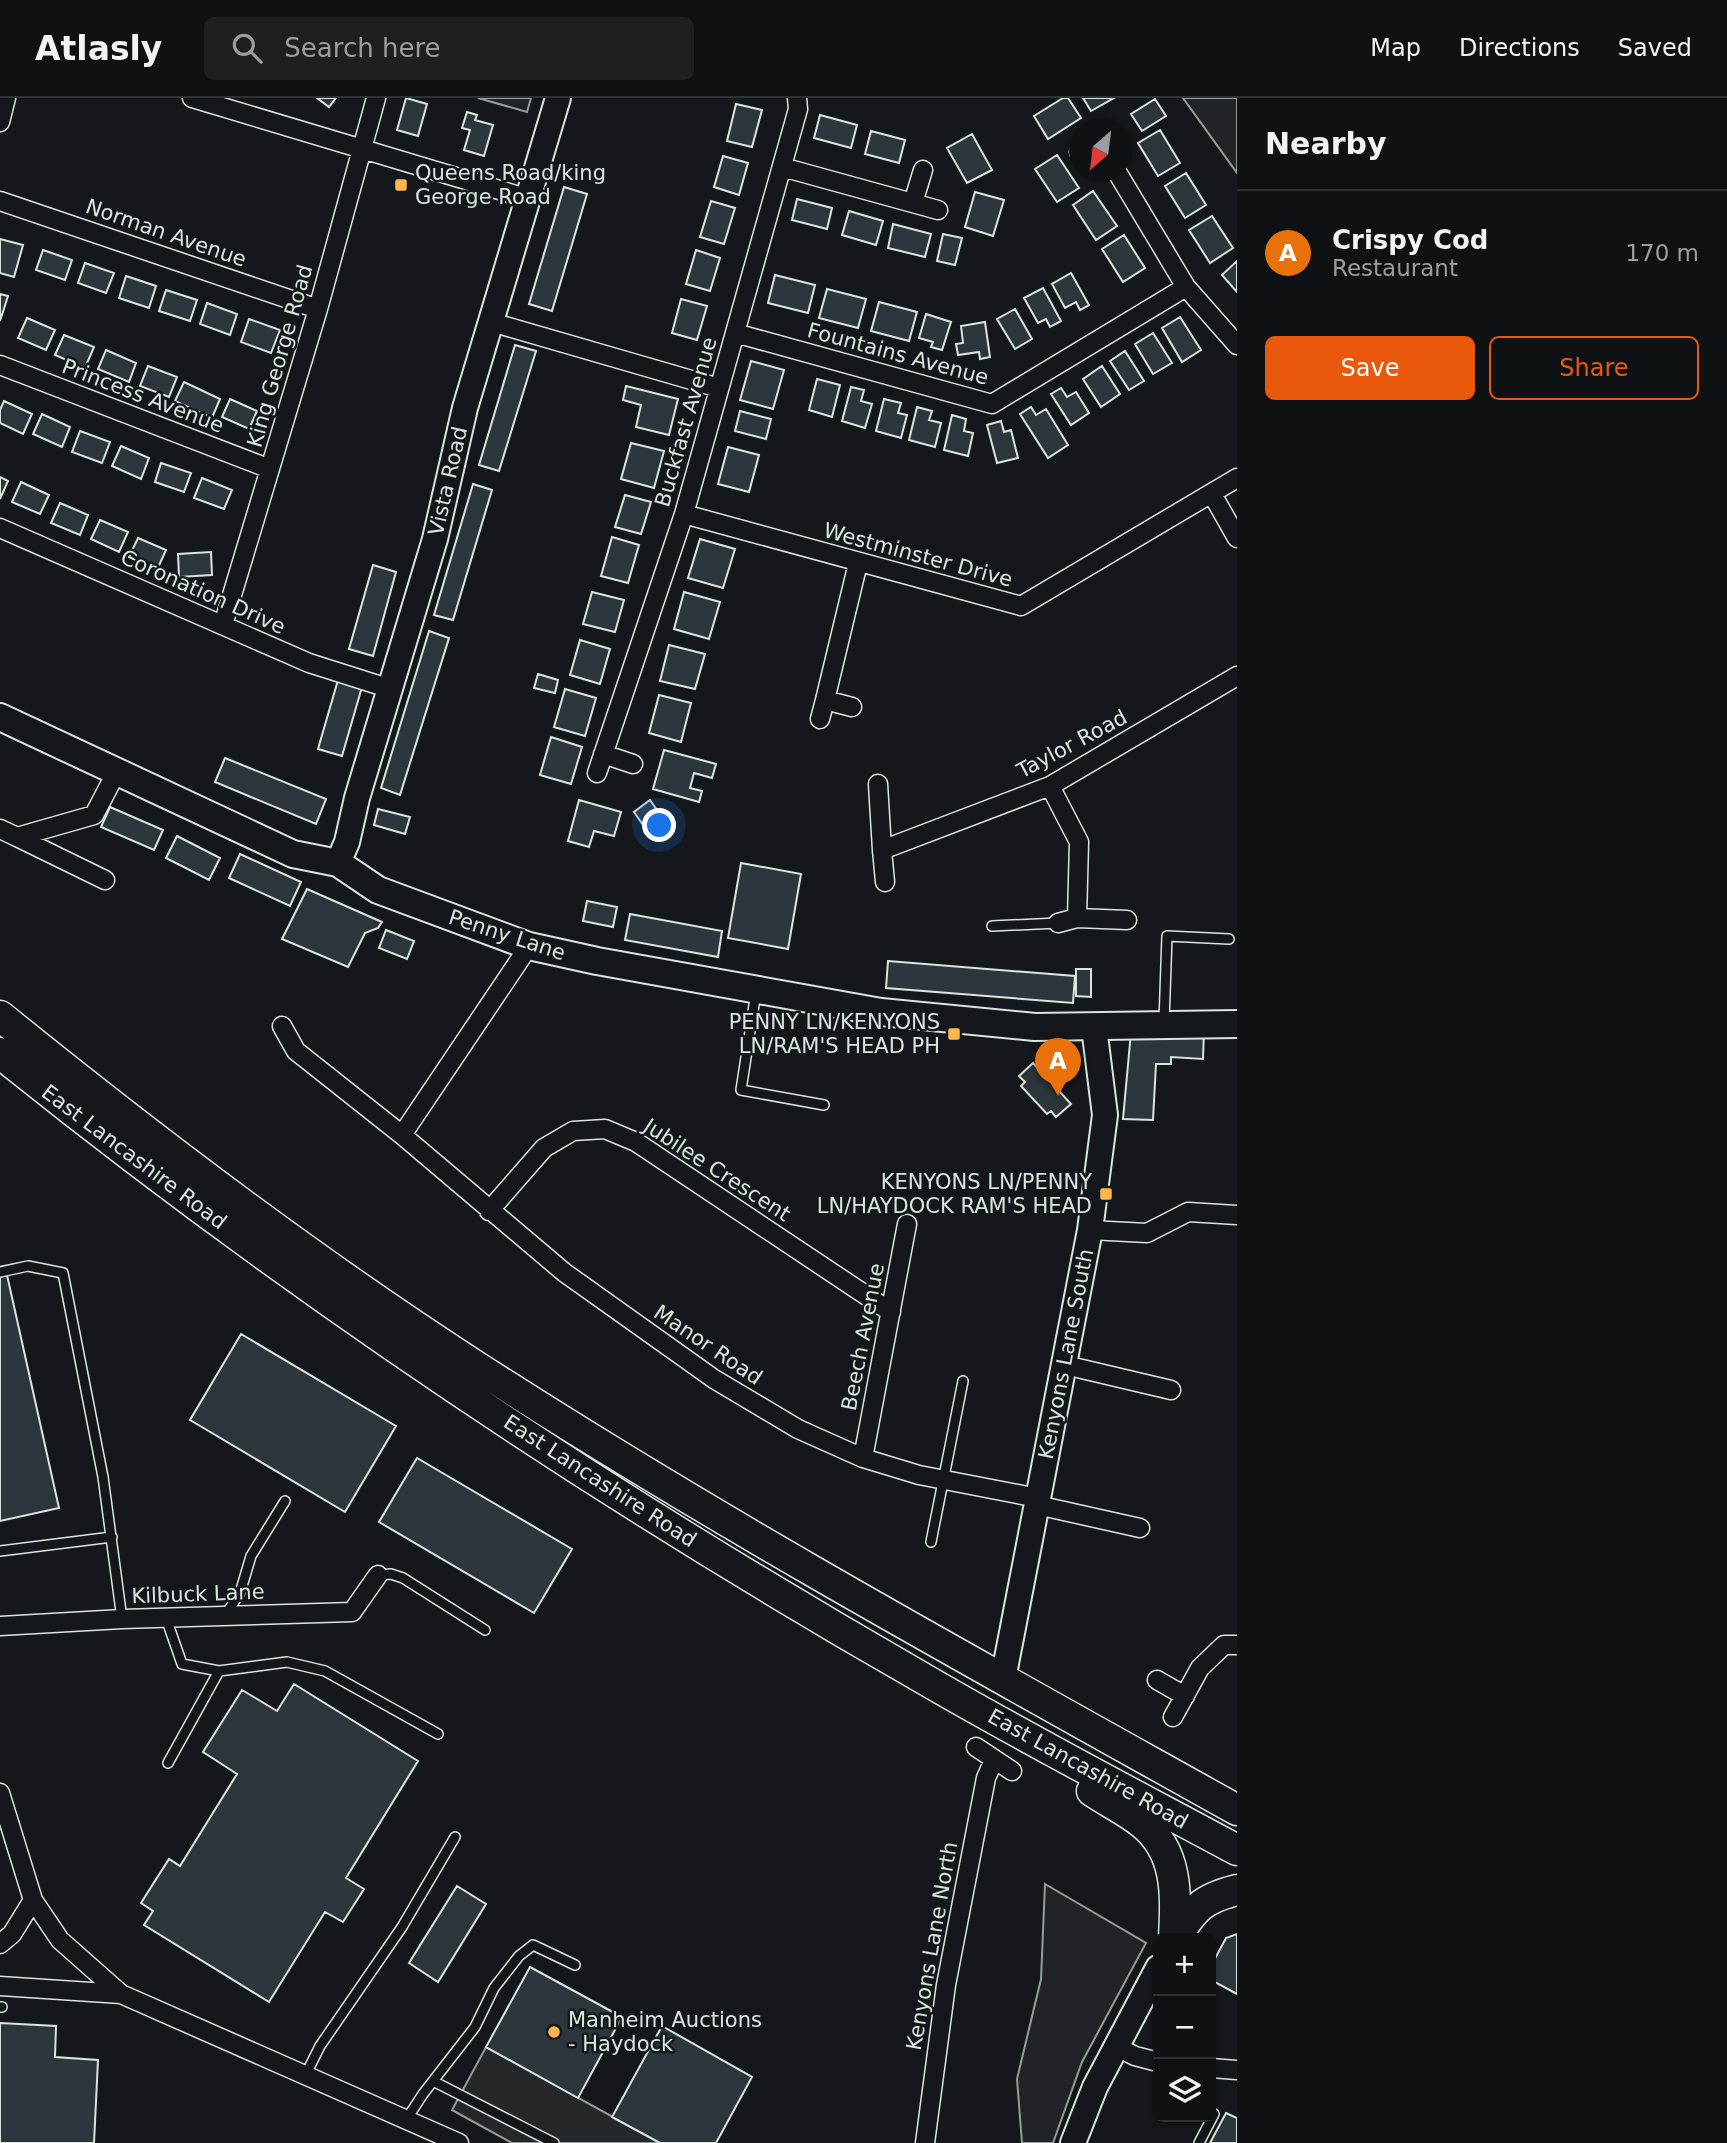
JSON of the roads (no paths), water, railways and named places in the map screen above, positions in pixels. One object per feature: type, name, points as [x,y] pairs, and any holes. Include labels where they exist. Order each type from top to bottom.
[{"type":"highway","name":"East Lancashire Road","points":[[0,1016],[74,1076],[327,1265],[475,1366],[760,1540],[1237,1810]]},
{"type":"highway","name":"East Lancashire Road","points":[[3,1056],[204,1211],[338,1308],[635,1505],[920,1677],[1237,1850]]},
{"type":"highway","points":[[920,1677],[1143,1823],[1156,1838],[1173,1869],[1176,1887],[1174,1933]]},
{"type":"highway","points":[[1178,1933],[1194,1910],[1213,1896],[1237,1890]]},
{"type":"main road","name":"Penny Lane","points":[[0,717],[293,854],[338,863],[378,890],[529,946],[597,961],[881,1012],[1035,1027],[1237,1024]]},
{"type":"street","points":[[0,122],[6,98]]},
{"type":"street","points":[[192,98],[526,198]]},
{"type":"street","name":"King George Road","points":[[223,625],[318,309],[376,98]]},
{"type":"street","name":"Vista Road","points":[[338,863],[347,842],[357,798],[435,540],[465,408],[558,98]]},
{"type":"street","name":"Buckfast Avenue","points":[[597,773],[684,514],[782,167],[798,108],[797,98]]},
{"type":"street","points":[[782,167],[938,210]]},
{"type":"street","points":[[913,203],[923,170]]},
{"type":"street","points":[[1123,182],[1186,287],[1237,345]]},
{"type":"street","name":"Norman Avenue","points":[[0,201],[318,309]]},
{"type":"street","name":"Fountains Avenue","points":[[735,333],[992,404],[1186,287]]},
{"type":"street","points":[[491,322],[719,388]]},
{"type":"street","name":"Princess Avenue","points":[[0,365],[270,469]]},
{"type":"street","name":"Westminster Drive","points":[[684,514],[1021,606],[1237,478]]},
{"type":"street","points":[[1212,494],[1237,538]]},
{"type":"street","name":"Coronation Drive","points":[[0,528],[309,663],[391,689]]},
{"type":"street","points":[[820,719],[858,563]]},
{"type":"street","name":"Taylor Road","points":[[882,850],[1050,786],[1237,676]]},
{"type":"street","points":[[825,700],[852,707]]},
{"type":"street","points":[[603,754],[633,764]]},
{"type":"street","points":[[8,833],[94,815],[116,773]]},
{"type":"street","points":[[878,784],[885,881]]},
{"type":"street","points":[[1050,786],[1079,842],[1077,918]]},
{"type":"street","points":[[8,833],[105,880]]},
{"type":"street","points":[[1058,923],[1077,918],[1127,920]]},
{"type":"street","points":[[402,1135],[529,946]]},
{"type":"street","name":"Manor Road","points":[[282,1026],[296,1051],[402,1135],[585,1288],[714,1379],[797,1429],[863,1458],[894,1468],[1140,1528]]},
{"type":"street","name":"Kenyons Lane South","points":[[1003,1679],[1090,1230],[1105,1115],[1094,1027]]},
{"type":"street","name":"Jubilee Crescent","points":[[489,1210],[544,1148],[573,1131],[605,1129],[636,1142],[891,1312]]},
{"type":"street","points":[[1090,1230],[1147,1233],[1188,1212],[1237,1215]]},
{"type":"street","name":"Beech Avenue","points":[[863,1458],[907,1224]]},
{"type":"street","points":[[1065,1365],[1171,1390]]},
{"type":"street","name":"Kilbuck Lane","points":[[0,1626],[122,1619],[352,1612],[378,1575]]},
{"type":"street","points":[[1173,1717],[1200,1668],[1224,1645],[1237,1645]]},
{"type":"street","points":[[1157,1680],[1185,1696]]},
{"type":"street","points":[[976,1748],[1012,1771]]},
{"type":"street","name":"Kenyons Lane North","points":[[925,2143],[946,1985],[986,1778],[994,1759]]},
{"type":"street","points":[[0,1793],[33,1900],[60,1940],[121,1994],[458,2143]]},
{"type":"street","points":[[0,1944],[12,1934],[33,1900]]},
{"type":"street","points":[[1073,2143],[1095,2087],[1153,1977]]},
{"type":"street","points":[[0,1986],[121,1994]]},
{"type":"street","points":[[1115,2046],[1135,2056],[1153,2061]]},
{"type":"street","points":[[1216,2068],[1237,2070]]},
{"type":"lane","points":[[992,926],[1058,923]]},
{"type":"lane","points":[[1164,1024],[1167,936],[1230,939]]},
{"type":"lane","points":[[757,990],[741,1090],[824,1105]]},
{"type":"lane","points":[[0,1272],[27,1266],[63,1273],[103,1477],[122,1619]]},
{"type":"lane","points":[[931,1542],[963,1381]]},
{"type":"lane","points":[[226,1616],[240,1592],[251,1556],[285,1501]]},
{"type":"lane","points":[[0,1551],[112,1537]]},
{"type":"lane","points":[[378,1575],[391,1574],[403,1578],[485,1630]]},
{"type":"lane","points":[[166,1618],[182,1664],[219,1671],[287,1662],[325,1671],[438,1734]]},
{"type":"lane","points":[[168,1763],[219,1671]]},
{"type":"lane","points":[[305,2076],[320,2046],[402,1927],[456,1837]]},
{"type":"lane","points":[[406,2120],[475,2027],[494,1988],[519,1956],[533,1945],[575,1965]]},
{"type":"lane","points":[[433,2081],[554,2143]]},
{"type":"lane","points":[[1199,2143],[1210,2122]]},
{"type":"place","name":"Queens Road/king George Road","points":[[401,185]]},
{"type":"place","name":"PENNY LN/KENYONS LN/RAM'S HEAD PH","points":[[954,1034]]},
{"type":"place","name":"Crispy Cod","points":[[1058,1096]]},
{"type":"place","name":"KENYONS LN/PENNY LN/HAYDOCK RAM'S HEAD","points":[[1106,1194]]},
{"type":"place","name":"Manheim Auctions - Haydock","points":[[554,2032]]}]
